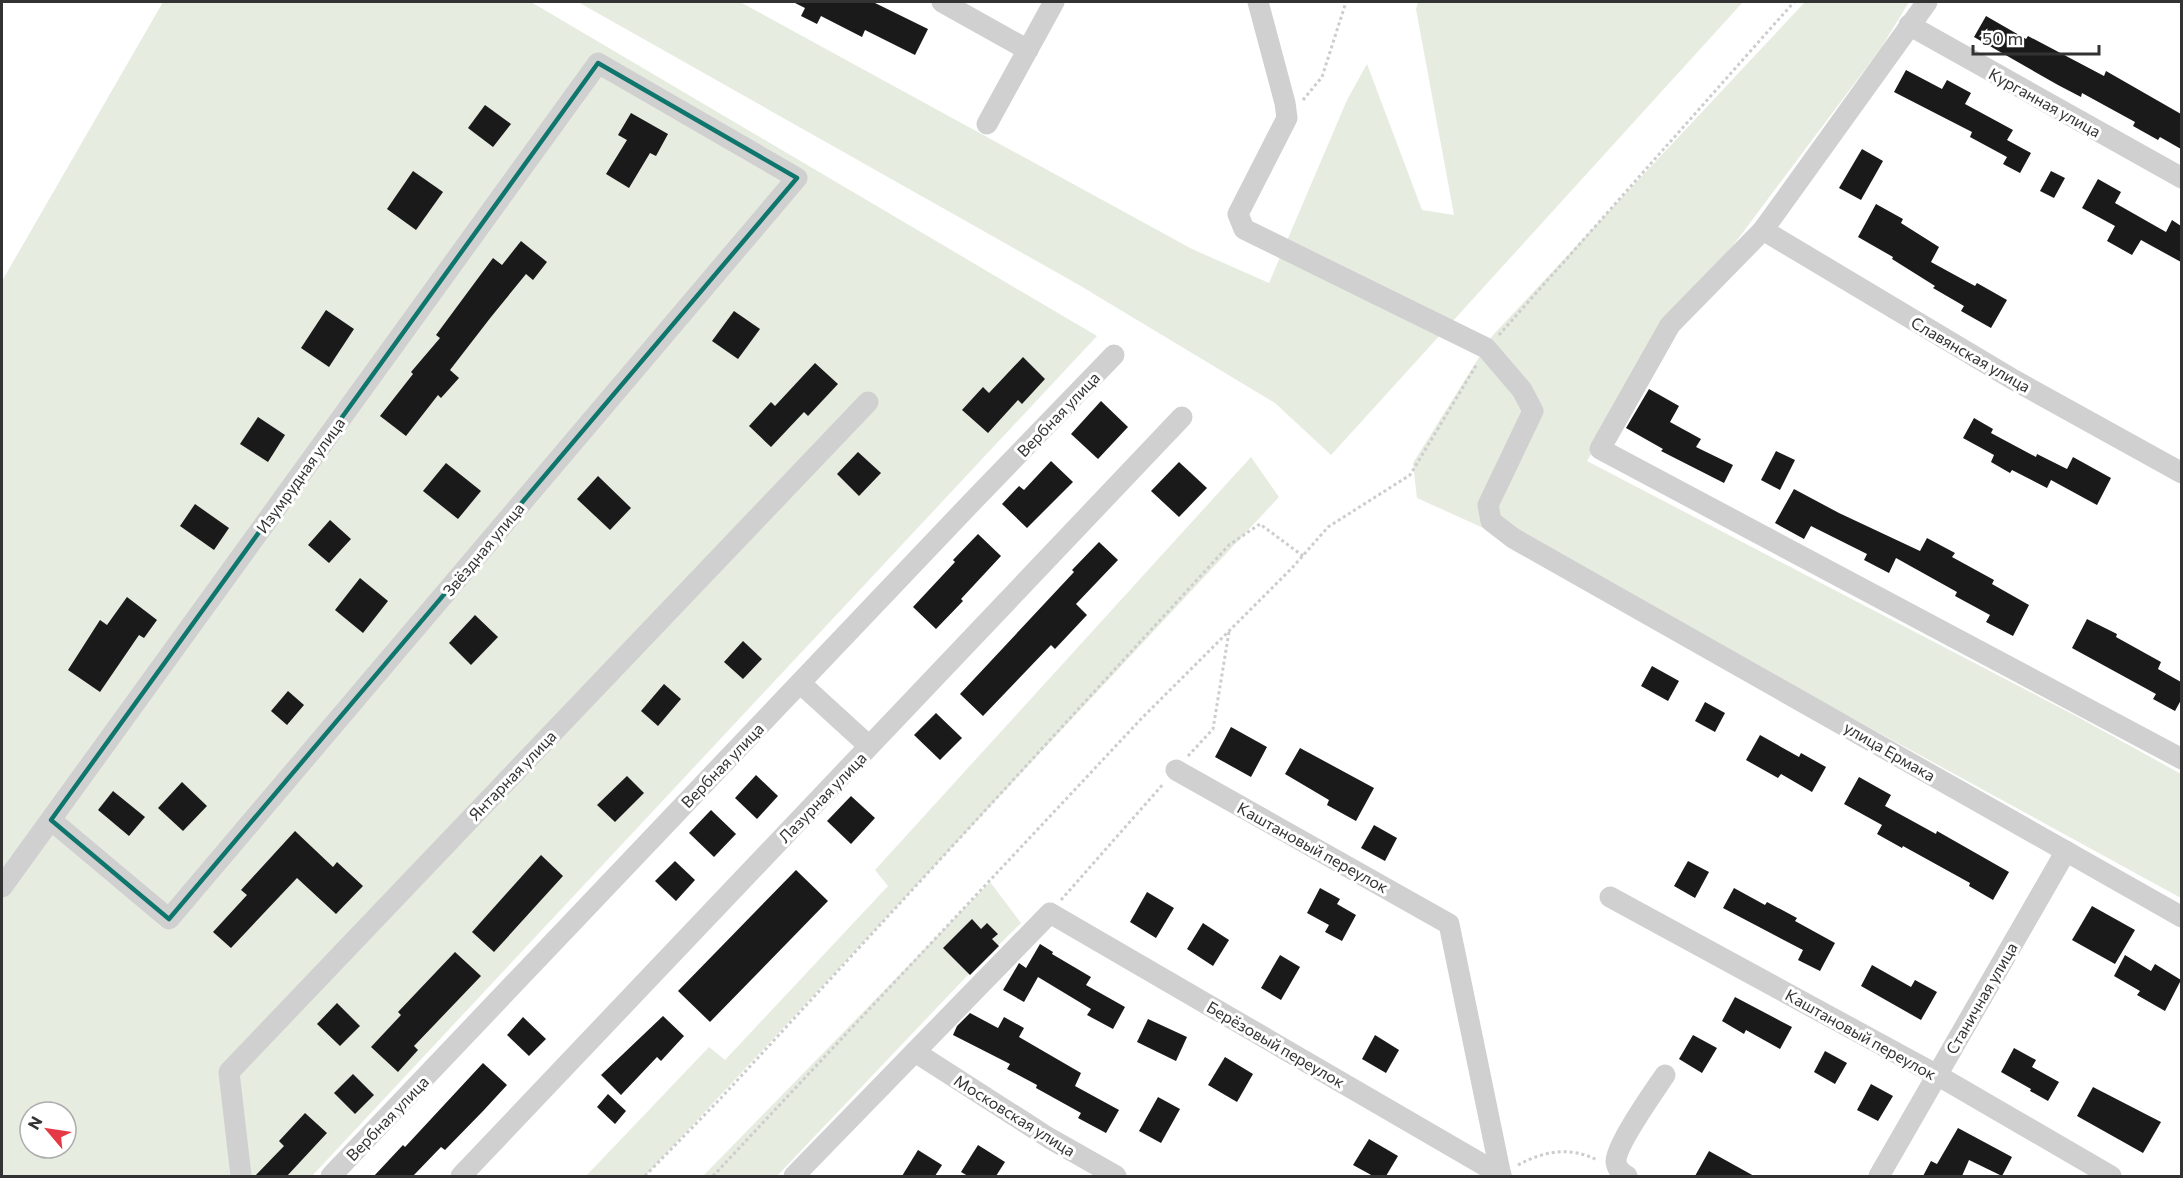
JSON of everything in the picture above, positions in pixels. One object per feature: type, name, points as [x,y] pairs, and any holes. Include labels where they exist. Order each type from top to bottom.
[{"type":"street","points":[[942,2],[1028,50]]},
{"type":"street","points":[[987,124],[1054,2]]},
{"type":"street","points":[[1258,2],[1287,118],[1238,214],[1244,229],[1486,348]]},
{"type":"street","points":[[1927,2],[1763,230],[1670,325],[1600,448],[2181,759]]},
{"type":"street","name":"Курганная улица","points":[[1909,25],[2181,178]]},
{"type":"street","name":"Изумрудная улица","points":[[2,887],[598,63],[797,178]]},
{"type":"street","name":"Звёздная улица","points":[[51,820],[169,919],[797,178]]},
{"type":"street","name":"Славянская улица","points":[[1763,230],[2014,380],[2181,473]]},
{"type":"street","name":"улица Ермака","points":[[1486,348],[1522,390],[1533,411],[1488,505],[1491,521],[1513,538],[2181,917]]},
{"type":"street","name":"Вербная улица","points":[[331,1176],[1114,355]]},
{"type":"street","name":"Янтарная улица","points":[[241,1176],[229,1072],[868,402]]},
{"type":"street","name":"Лазурная улица","points":[[461,1176],[1182,417]]},
{"type":"street","points":[[800,683],[869,746]]},
{"type":"street","name":"Каштановый переулок","points":[[1176,770],[1449,924],[1501,1176]]},
{"type":"street","name":"Станичная улица","points":[[1879,1176],[2066,851]]},
{"type":"street","name":"Каштановый переулок","points":[[1610,897],[1937,1075],[2110,1176]]},
{"type":"street","points":[[794,1176],[1050,913]]},
{"type":"street","name":"Берёзовый переулок","points":[[1050,913],[1501,1176]]},
{"type":"street","name":"Московская улица","points":[[915,1052],[1049,1138],[1116,1176]]},
{"type":"street","points":[[1624,1175],[1616,1161],[1621,1146],[1665,1075]]},
{"type":"path","points":[[1287,118],[1322,77],[1346,2]]},
{"type":"path","points":[[713,1176],[1141,719],[1230,631],[1328,527],[1410,475],[1486,348],[1794,2]]},
{"type":"path","points":[[645,1176],[729,1089],[1229,545],[1260,524],[1303,556]]},
{"type":"path","points":[[1050,913],[1213,729],[1230,631]]},
{"type":"path","points":[[1501,1176],[1539,1156],[1562,1150],[1585,1154],[1624,1175]]},
{"type":"highlighted area","points":[[598,63],[797,178],[169,919],[51,820]]},
{"type":"shaded area","points":[[163,2],[531,2],[1097,336],[312,1176],[2,1176],[2,281]]},
{"type":"shaded area","points":[[578,2],[740,2],[1192,249],[1269,283],[1347,100],[1367,64],[1422,210],[1454,215],[1416,9],[1418,2],[1743,2],[1331,455],[1275,403],[1079,285]]},
{"type":"shaded area","points":[[1805,2],[1909,2],[1881,48],[1660,343],[1587,461],[2078,717],[2181,774],[2181,898],[1607,584],[1417,498],[1413,463],[1493,335]]},
{"type":"shaded area","points":[[1251,457],[1279,497],[645,1176],[586,1176],[709,1047],[725,1060],[888,886],[875,870]]},
{"type":"shaded area","points":[[990,882],[1021,923],[965,978],[777,1176],[703,1176]]},
{"type":"building","points":[[793,2],[873,2],[928,29],[915,55],[865,30],[862,37],[821,16],[817,24],[801,16],[805,8]]},
{"type":"building","points":[[1986,16],[2026,39],[2028,36],[2104,76],[2106,71],[2181,114],[2181,149],[2160,137],[2158,140],[2133,126],[2135,122],[2082,93],[2081,97],[2058,85],[1974,37]]},
{"type":"building","points":[[1906,70],[1942,89],[1947,80],[1971,93],[1965,104],[2013,130],[2007,140],[2031,153],[2020,173],[2003,164],[2007,157],[1970,137],[1972,132],[1894,92]]},
{"type":"building","points":[[485,105],[511,124],[493,147],[468,128]]},
{"type":"building","points":[[631,113],[668,134],[656,156],[650,153],[629,188],[606,174],[627,140],[618,135]]},
{"type":"building","points":[[1862,149],[1883,161],[1861,200],[1839,188]]},
{"type":"building","points":[[413,171],[443,192],[416,230],[387,209]]},
{"type":"building","points":[[2051,171],[2065,178],[2054,198],[2040,191]]},
{"type":"building","points":[[2098,179],[2121,192],[2115,203],[2166,232],[2172,220],[2181,226],[2181,262],[2141,240],[2132,255],[2107,241],[2115,226],[2082,208]]},
{"type":"building","points":[[1876,204],[1903,219],[1901,223],[1939,247],[1931,262],[2007,300],[1991,328],[1961,311],[1964,306],[1933,288],[1935,286],[1892,259],[1893,257],[1858,237]]},
{"type":"building","points":[[521,241],[547,262],[533,280],[526,274],[491,317],[450,370],[459,378],[441,398],[438,395],[406,436],[380,416],[413,374],[411,372],[440,338],[436,335],[493,258],[502,265]]},
{"type":"building","points":[[326,310],[354,329],[329,367],[301,348]]},
{"type":"building","points":[[734,311],[760,329],[738,359],[712,341]]},
{"type":"building","points":[[1023,357],[1045,379],[1022,404],[1018,400],[988,433],[962,410],[983,387],[989,393]]},
{"type":"building","points":[[815,363],[838,384],[808,416],[804,412],[771,447],[749,426],[771,402],[775,406]]},
{"type":"building","points":[[1649,389],[1679,406],[1670,422],[1701,439],[1696,447],[1733,465],[1724,483],[1661,451],[1663,449],[1626,428]]},
{"type":"building","points":[[1101,401],[1128,427],[1098,459],[1071,434]]},
{"type":"building","points":[[258,417],[285,435],[268,462],[240,444]]},
{"type":"building","points":[[1974,418],[1993,429],[1991,433],[2036,457],[2037,454],[2067,469],[2073,457],[2111,478],[2097,505],[2051,480],[2047,488],[2012,470],[2010,473],[1991,462],[1994,455],[1963,438]]},
{"type":"building","points":[[1776,451],[1795,460],[1780,490],[1761,480]]},
{"type":"building","points":[[858,452],[881,473],[859,496],[837,474]]},
{"type":"building","points":[[1051,461],[1073,482],[1027,528],[1002,504],[1019,486],[1024,490]]},
{"type":"building","points":[[1179,462],[1207,488],[1179,517],[1151,491]]},
{"type":"building","points":[[446,463],[481,491],[458,519],[423,491]]},
{"type":"building","points":[[598,476],[631,508],[610,530],[577,499]]},
{"type":"building","points":[[1794,489],[1920,551],[1927,538],[1955,553],[1952,557],[1994,580],[1992,584],[2029,605],[2013,636],[1986,622],[1990,615],[1955,596],[1957,592],[1896,558],[1889,573],[1864,560],[1867,554],[1811,526],[1804,539],[1775,523]]},
{"type":"building","points":[[195,504],[229,528],[214,550],[180,526]]},
{"type":"building","points":[[330,520],[351,539],[329,563],[308,545]]},
{"type":"building","points":[[978,534],[1001,556],[936,629],[913,607]]},
{"type":"building","points":[[1099,542],[1118,560],[1076,604],[1087,615],[1055,649],[1051,645],[983,716],[960,694]]},
{"type":"building","points":[[360,578],[388,601],[363,633],[335,610]]},
{"type":"building","points":[[127,597],[157,620],[144,638],[139,635],[100,692],[68,670],[100,620],[107,625]]},
{"type":"building","points":[[475,615],[498,637],[471,665],[449,643]]},
{"type":"building","points":[[2087,619],[2117,634],[2116,637],[2161,662],[2158,669],[2181,682],[2181,700],[2175,711],[2153,699],[2156,694],[2072,648]]},
{"type":"building","points":[[743,641],[762,659],[743,679],[724,662]]},
{"type":"building","points":[[1652,666],[1679,681],[1668,701],[1641,686]]},
{"type":"building","points":[[664,684],[681,699],[658,726],[641,711]]},
{"type":"building","points":[[288,691],[304,705],[287,725],[271,711]]},
{"type":"building","points":[[1705,702],[1725,713],[1715,732],[1695,721]]},
{"type":"building","points":[[936,713],[962,738],[940,760],[914,735]]},
{"type":"building","points":[[1231,727],[1267,747],[1251,777],[1215,757]]},
{"type":"building","points":[[1760,735],[1799,757],[1801,753],[1826,767],[1812,792],[1781,774],[1778,778],[1746,760]]},
{"type":"building","points":[[1300,748],[1374,788],[1356,821],[1327,805],[1329,800],[1285,774]]},
{"type":"building","points":[[756,775],[778,796],[757,819],[735,798]]},
{"type":"building","points":[[627,776],[644,793],[615,822],[597,805]]},
{"type":"building","points":[[1859,777],[1891,795],[1885,806],[1936,834],[1937,831],[2009,872],[1993,900],[1969,886],[1970,883],[1877,834],[1882,825],[1844,804]]},
{"type":"building","points":[[182,782],[207,806],[183,831],[158,808]]},
{"type":"building","points":[[113,791],[145,817],[129,836],[98,810]]},
{"type":"building","points":[[851,796],[875,818],[851,844],[827,821]]},
{"type":"building","points":[[711,810],[736,834],[714,857],[689,833]]},
{"type":"building","points":[[1374,825],[1397,838],[1385,861],[1361,848]]},
{"type":"building","points":[[295,831],[333,867],[337,862],[363,886],[336,914],[297,878],[231,948],[213,932],[247,895],[241,890]]},
{"type":"building","points":[[541,855],[563,876],[494,952],[472,932]]},
{"type":"building","points":[[675,861],[695,880],[676,901],[655,881]]},
{"type":"building","points":[[1688,861],[1709,872],[1695,898],[1674,886]]},
{"type":"building","points":[[796,870],[828,901],[710,1022],[678,991]]},
{"type":"building","points":[[1320,888],[1340,899],[1337,904],[1356,915],[1342,941],[1325,932],[1329,925],[1307,913]]},
{"type":"building","points":[[1734,888],[1765,905],[1767,902],[1797,918],[1795,921],[1835,943],[1820,971],[1798,960],[1803,950],[1723,908]]},
{"type":"building","points":[[1147,892],[1174,908],[1156,938],[1130,922]]},
{"type":"building","points":[[2092,906],[2135,930],[2115,964],[2072,940]]},
{"type":"building","points":[[972,919],[981,929],[987,923],[998,934],[992,939],[999,946],[970,975],[943,948]]},
{"type":"building","points":[[1203,923],[1229,940],[1213,966],[1187,949]]},
{"type":"building","points":[[1040,944],[1053,952],[1052,954],[1091,977],[1086,985],[1125,1007],[1113,1029],[1087,1015],[1091,1009],[1038,977],[1024,1002],[1003,990],[1019,963],[1026,968]]},
{"type":"building","points":[[455,952],[481,976],[414,1046],[418,1050],[398,1072],[371,1047],[401,1015],[398,1012]]},
{"type":"building","points":[[1280,955],[1300,967],[1281,1000],[1261,988]]},
{"type":"building","points":[[2125,955],[2151,971],[2155,964],[2181,980],[2165,1011],[2137,995],[2140,991],[2114,976]]},
{"type":"building","points":[[1872,965],[1911,987],[1915,980],[1937,992],[1921,1020],[1861,986]]},
{"type":"building","points":[[1735,997],[1792,1027],[1780,1049],[1746,1030],[1744,1034],[1722,1021]]},
{"type":"building","points":[[337,1003],[360,1026],[340,1046],[317,1024]]},
{"type":"building","points":[[970,1013],[998,1028],[1004,1017],[1024,1028],[1019,1037],[1081,1073],[1075,1086],[1119,1110],[1106,1133],[1078,1118],[1081,1113],[1007,1069],[1010,1064],[953,1035],[957,1026]]},
{"type":"building","points":[[663,1016],[684,1036],[661,1061],[657,1057],[621,1095],[601,1075]]},
{"type":"building","points":[[523,1017],[546,1039],[529,1056],[507,1035]]},
{"type":"building","points":[[1148,1019],[1187,1037],[1176,1061],[1137,1042]]},
{"type":"building","points":[[1375,1035],[1399,1050],[1386,1073],[1362,1059]]},
{"type":"building","points":[[1693,1035],[1717,1048],[1702,1073],[1679,1059]]},
{"type":"building","points":[[2014,1048],[2036,1060],[2032,1067],[2059,1082],[2048,1101],[2001,1072]]},
{"type":"building","points":[[1825,1051],[1847,1063],[1835,1084],[1814,1072]]},
{"type":"building","points":[[1225,1057],[1253,1074],[1237,1102],[1208,1085]]},
{"type":"building","points":[[483,1063],[507,1085],[484,1110],[445,1150],[441,1147],[413,1176],[374,1176],[403,1145],[405,1147]]},
{"type":"building","points":[[353,1074],[374,1095],[355,1114],[334,1093]]},
{"type":"building","points":[[1871,1084],[1893,1096],[1878,1121],[1857,1110]]},
{"type":"building","points":[[2093,1087],[2161,1122],[2143,1153],[2077,1116]]},
{"type":"building","points":[[608,1094],[626,1111],[615,1124],[597,1107]]},
{"type":"building","points":[[1158,1097],[1180,1109],[1161,1143],[1139,1131]]},
{"type":"building","points":[[305,1113],[327,1133],[287,1176],[255,1176],[284,1146],[279,1141]]},
{"type":"building","points":[[1958,1128],[2012,1157],[2002,1176],[1969,1160],[1962,1176],[1923,1176],[1931,1161],[1937,1164]]},
{"type":"building","points":[[1369,1139],[1398,1156],[1386,1176],[1373,1176],[1353,1165]]},
{"type":"building","points":[[978,1145],[1005,1162],[996,1176],[968,1176],[961,1172]]},
{"type":"building","points":[[918,1150],[942,1165],[935,1176],[902,1176]]},
{"type":"building","points":[[1709,1151],[1754,1176],[1695,1176]]}]
